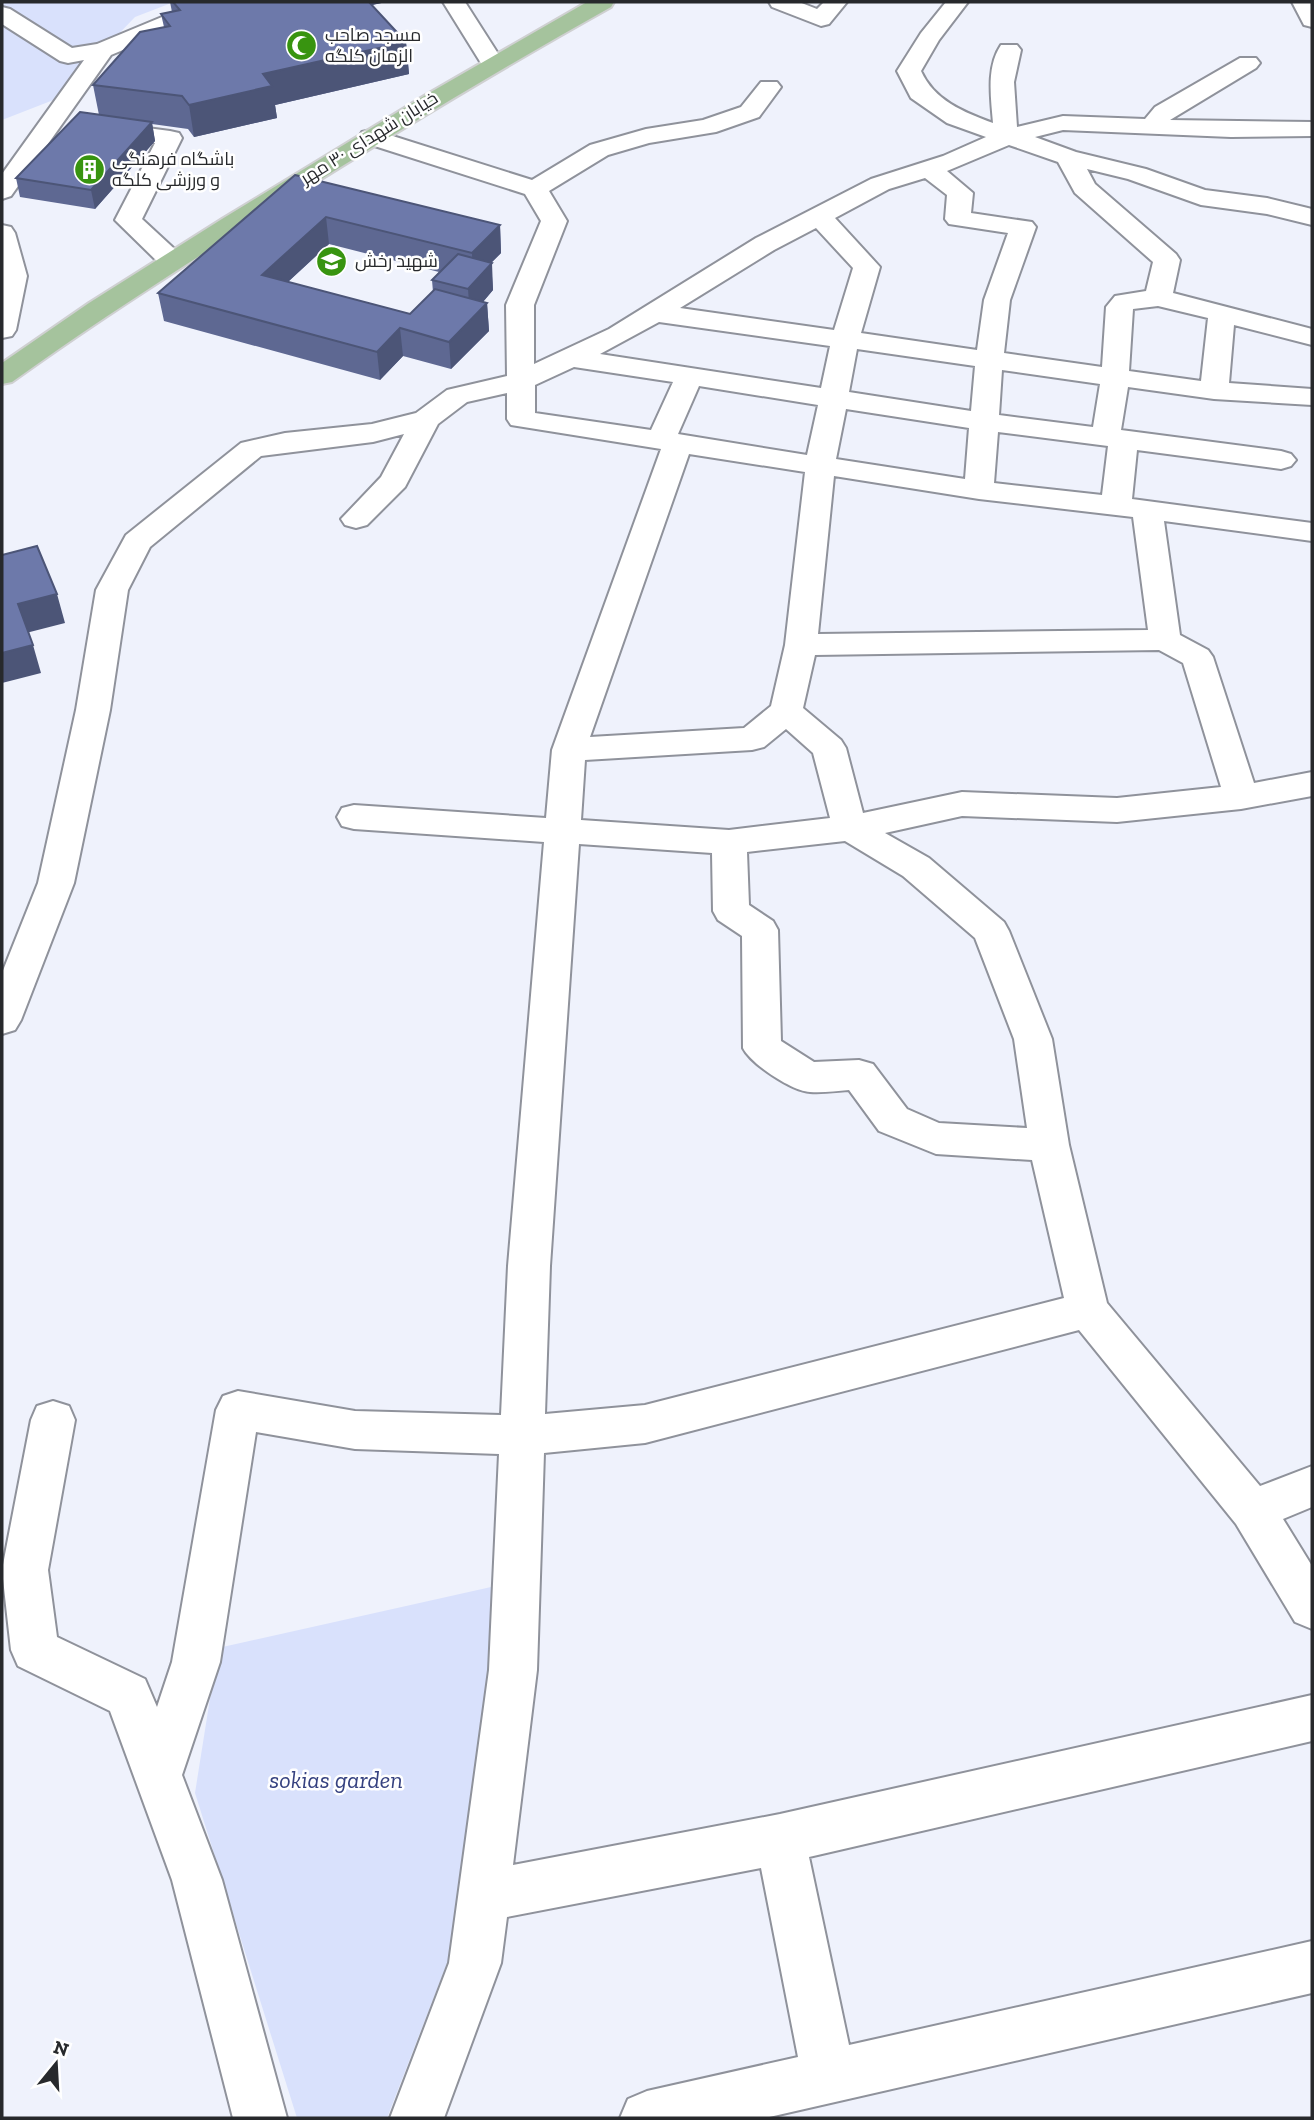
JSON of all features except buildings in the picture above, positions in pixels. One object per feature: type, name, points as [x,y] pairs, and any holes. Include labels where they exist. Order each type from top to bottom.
[{"type":"main road","name":"خیابان شهدای ۳۰ مهر","points":[[2,376],[85,315],[371,137],[492,63],[603,2]]},
{"type":"street","points":[[2,15],[68,56],[103,50],[217,2]]},
{"type":"street","points":[[454,2],[492,63]]},
{"type":"street","points":[[780,2],[821,19],[836,2]]},
{"type":"street","points":[[957,2],[929,38],[909,71],[919,93],[956,118],[1068,158],[1137,174],[1201,197],[1267,206],[1312,217]]},
{"type":"street","points":[[1303,2],[1312,20]]},
{"type":"street","points":[[2,190],[54,122],[103,50]]},
{"type":"street","points":[[1006,137],[1002,82],[1009,50]]},
{"type":"street","points":[[1152,125],[1164,112],[1248,64]]},
{"type":"street","points":[[535,189],[599,150],[646,136],[707,127],[750,112],[769,88]]},
{"type":"street","points":[[54,122],[170,138],[128,219],[172,261]]},
{"type":"street","points":[[2,1020],[56,883],[93,710],[112,590],[137,542],[251,450],[285,442],[373,433],[426,419],[457,396],[522,381],[620,335],[765,244],[880,184],[952,161],[1006,137],[1063,123],[1231,130],[1312,129]]},
{"type":"street","points":[[371,137],[535,189],[554,221],[520,305],[521,419],[979,490],[1132,507],[1312,532]]},
{"type":"street","points":[[1068,158],[1084,188],[1167,260],[1158,298]]},
{"type":"street","points":[[929,169],[960,193],[958,219],[1023,227],[997,300],[989,360],[979,490]]},
{"type":"street","points":[[569,750],[751,739],[786,711],[801,645],[820,465],[845,340],[867,267],[819,216]]},
{"type":"street","points":[[2,233],[14,276],[2,331]]},
{"type":"street","points":[[1165,640],[1115,437],[1115,377],[1120,307],[1125,302],[1158,298],[1312,337]]},
{"type":"street","points":[[655,313],[1214,391],[1312,397]]},
{"type":"street","points":[[1214,391],[1222,313]]},
{"type":"street","points":[[570,358],[986,422],[1282,460]]},
{"type":"street","points":[[417,2118],[475,1963],[513,1670],[529,1266],[569,750],[689,378]]},
{"type":"street","points":[[356,519],[394,481],[426,419]]},
{"type":"street","points":[[801,645],[1165,640],[1197,657],[1241,797]]},
{"type":"street","points":[[786,711],[829,748],[850,828],[916,867],[991,930],[1033,1039],[1049,1145],[1088,1310],[1252,1510],[1312,1607]]},
{"type":"street","points":[[354,817],[729,842],[850,828],[962,804],[1117,810],[1241,797],[1312,784]]},
{"type":"street","points":[[729,842],[732,912],[760,930],[762,1048],[808,1077],[859,1075],[894,1120],[936,1139],[1049,1145]]},
{"type":"street","points":[[158,1774],[196,1662],[238,1410],[355,1430],[523,1435],[645,1424],[1088,1310]]},
{"type":"street","points":[[52,1420],[25,1570],[35,1650],[128,1695],[197,1880],[260,2118]]},
{"type":"street","points":[[1252,1510],[1312,1486]]},
{"type":"street","points":[[483,1896],[780,1839],[1312,1718]]},
{"type":"street","points":[[780,1839],[829,2078]]},
{"type":"street","points":[[647,2118],[1312,1967]]},
{"type":"green space","points":[[2,2],[174,2],[135,17],[56,99],[2,120]]},
{"type":"green space","name":"sokias garden","points":[[500,1585],[451,1953],[387,2118],[297,2118],[195,1793],[218,1648]]},
{"type":"place","name":"مسجد صاحب الزمان کلگه","points":[[302,45]]},
{"type":"place","name":"باشگاه فرهنگی و ورزشی کلگه","points":[[89,169]]},
{"type":"place","name":"شهید رخش","points":[[332,261]]}]
